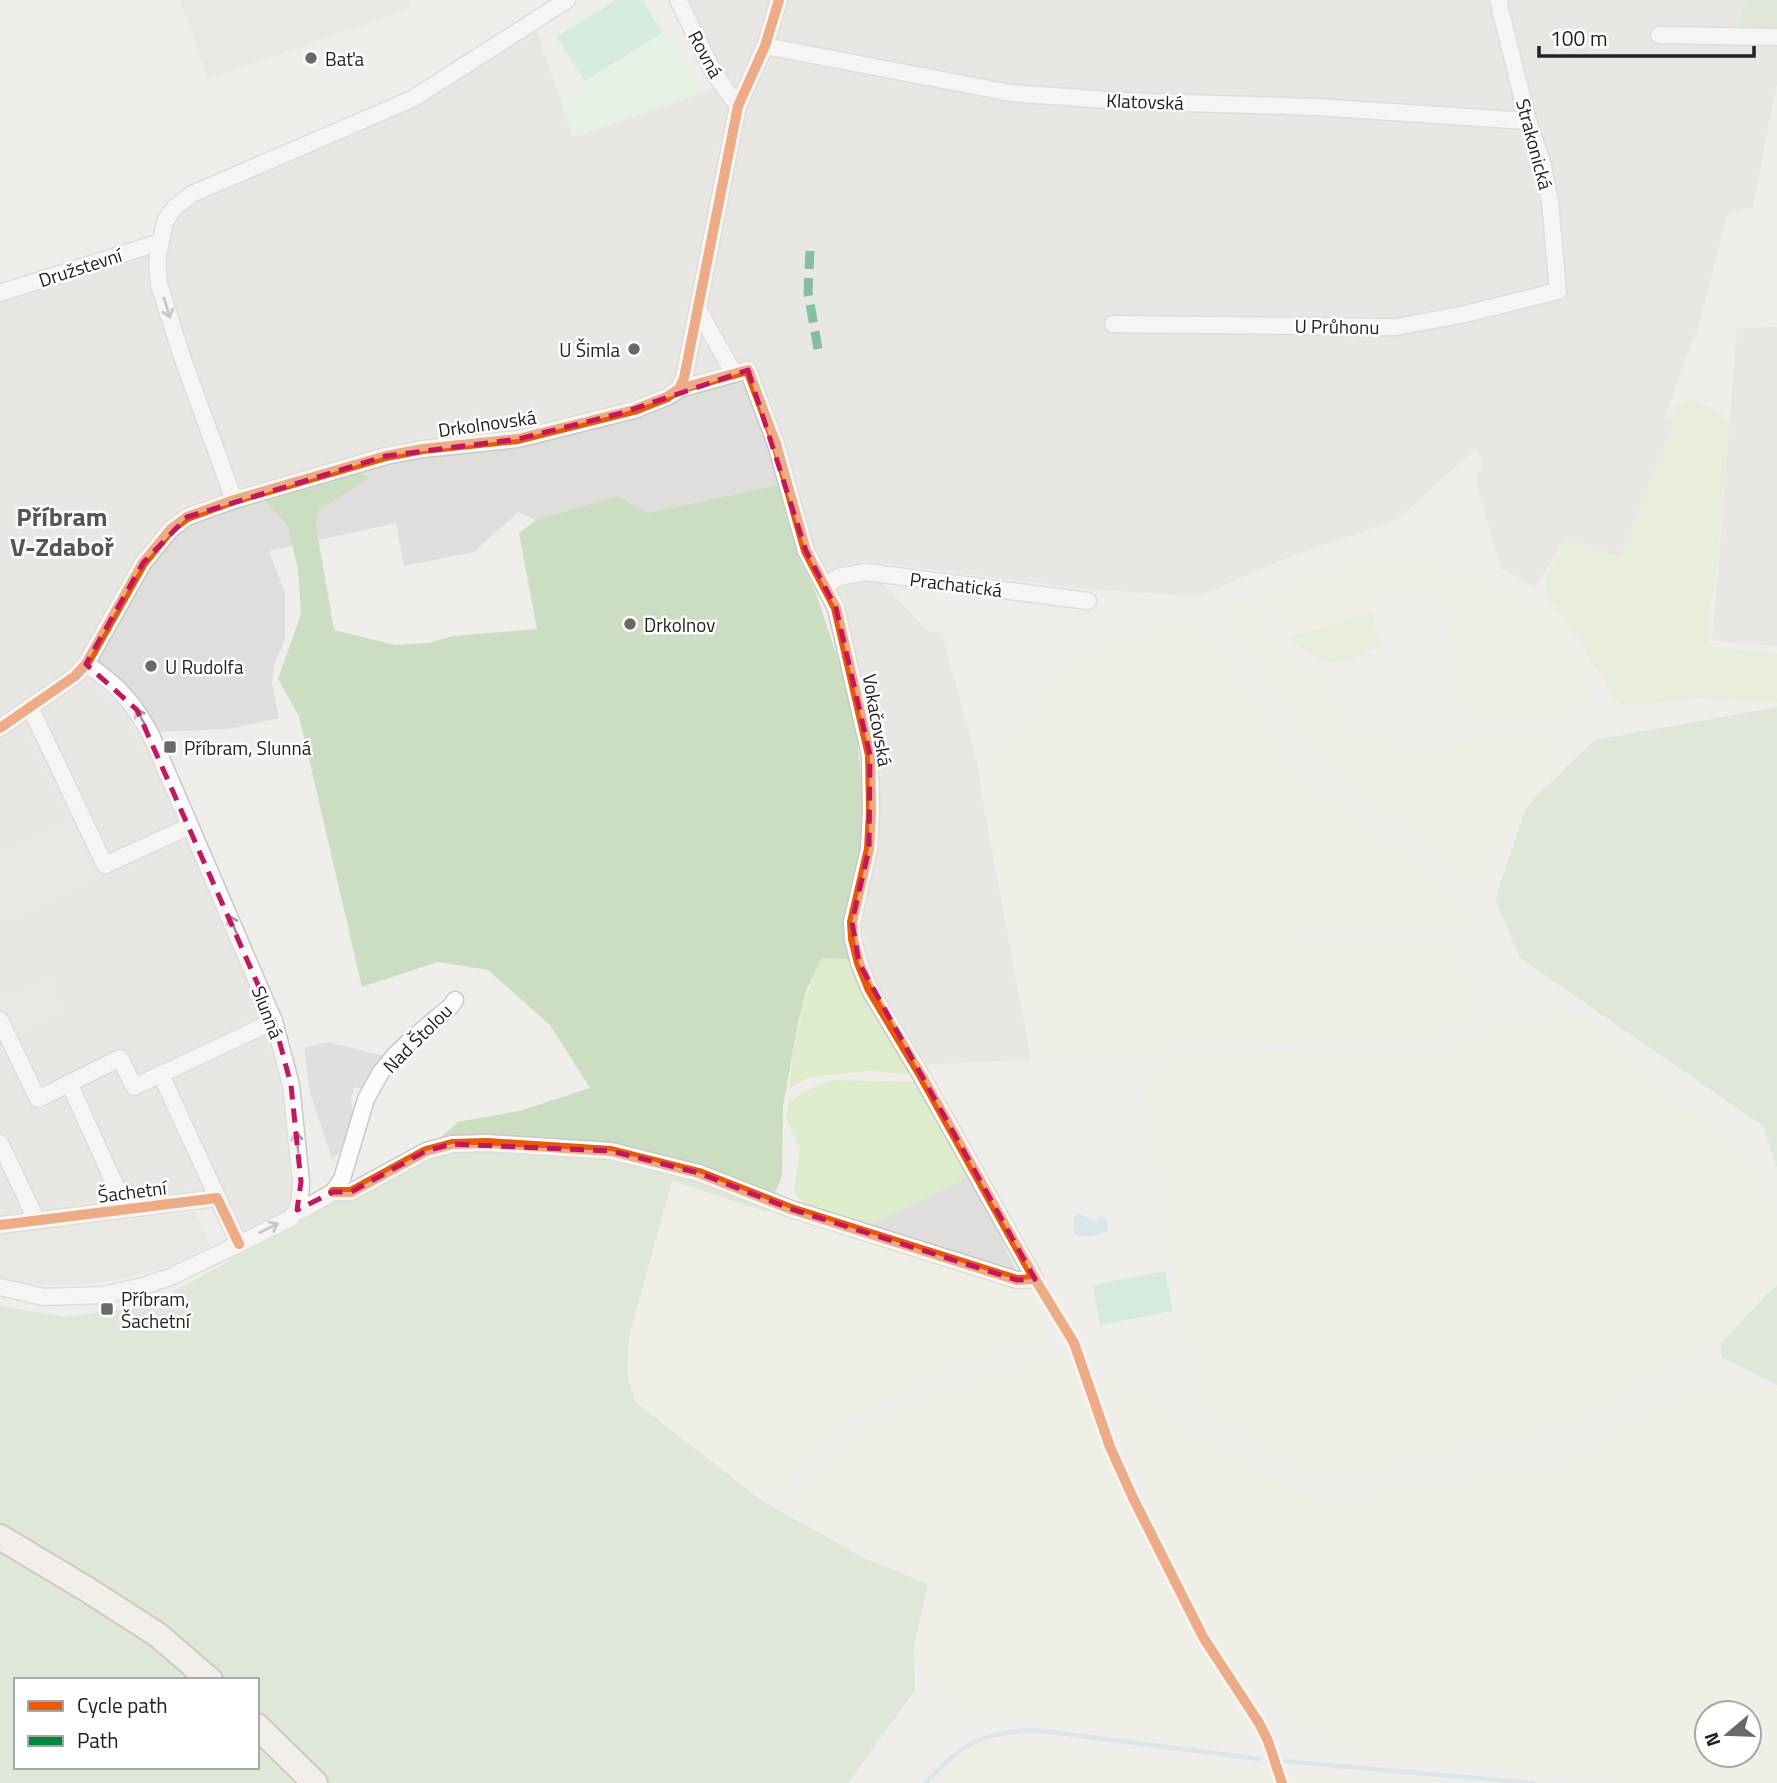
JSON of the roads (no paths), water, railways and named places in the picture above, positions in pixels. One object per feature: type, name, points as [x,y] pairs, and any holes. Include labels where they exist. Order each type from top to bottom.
[{"type":"main road","points":[[0,1537],[158,1635],[208,1678]]},
{"type":"main road","points":[[259,1728],[315,1783]]},
{"type":"street","points":[[234,500],[201,412],[159,284],[157,261],[165,220],[175,207],[192,194],[412,99],[567,0]]},
{"type":"street","name":"Rovná","points":[[678,0],[713,73],[738,106]]},
{"type":"street","points":[[679,389],[684,378],[738,106],[765,46],[779,0]]},
{"type":"street","name":"Strakonická","points":[[1497,0],[1528,121],[1542,162],[1550,202],[1558,291]]},
{"type":"street","points":[[1659,35],[1777,37]]},
{"type":"street","name":"Klatovská","points":[[765,46],[1011,93],[1122,101],[1315,107],[1528,121]]},
{"type":"street","name":"Družstevní","points":[[0,293],[160,242]]},
{"type":"street","name":"U Průhonu","points":[[1113,324],[1396,327],[1465,314],[1558,291]]},
{"type":"street","name":"Vokačovská","points":[[333,1192],[351,1192],[426,1151],[452,1144],[488,1143],[611,1151],[699,1172],[791,1209],[1017,1280],[1035,1279],[921,1074],[870,990],[859,963],[852,922],[869,849],[870,755],[836,608],[806,551],[776,444],[741,372],[698,309]]},
{"type":"street","points":[[679,389],[741,372]]},
{"type":"street","name":"Drkolnovská","points":[[0,729],[75,676],[86,664],[124,595],[157,544],[187,517],[234,500],[386,456],[423,449],[518,439],[653,404],[679,389]]},
{"type":"street","name":"Prachatická","points":[[826,586],[838,577],[866,572],[1088,601]]},
{"type":"street","name":"Slunná","points":[[86,664],[119,688],[137,710],[274,1021],[290,1085],[301,1182],[297,1210]]},
{"type":"street","points":[[30,707],[105,864],[190,826]]},
{"type":"street","name":"Nad Štolou","points":[[333,1192],[342,1179],[366,1099],[381,1072],[395,1055],[455,1000]]},
{"type":"street","points":[[0,1020],[38,1098],[120,1058],[134,1087],[274,1021]]},
{"type":"street","points":[[0,1059],[15,1051]]},
{"type":"street","points":[[161,1074],[239,1244]]},
{"type":"street","points":[[69,1083],[126,1209]]},
{"type":"street","points":[[0,1143],[37,1221]]},
{"type":"street","points":[[0,1287],[43,1297],[103,1295],[143,1286],[170,1277],[239,1244],[333,1192]]},
{"type":"street","name":"Šachetní","points":[[0,1225],[217,1198]]},
{"type":"water","points":[[1080,1214],[1096,1221],[1102,1217],[1107,1221],[1108,1229],[1092,1236],[1074,1234],[1073,1221],[1076,1215]]},
{"type":"waterway","points":[[925,1783],[950,1759],[974,1743],[986,1737],[1016,1731],[1035,1730],[1260,1759]]},
{"type":"waterway","points":[[1282,1761],[1533,1783]]},
{"type":"place","name":"Baťa","points":[[311,58]]},
{"type":"place","name":"U Šimla","points":[[634,349]]},
{"type":"place","name":"Drkolnov","points":[[630,624]]},
{"type":"place","name":"U Rudolfa","points":[[151,666]]},
{"type":"place","name":"Příbram, Slunná","points":[[170,747]]},
{"type":"place","name":"Příbram, Šachetní","points":[[107,1309]]},
{"type":"district","name":"Příbram V-Zdaboř","points":[[62,531]]}]
